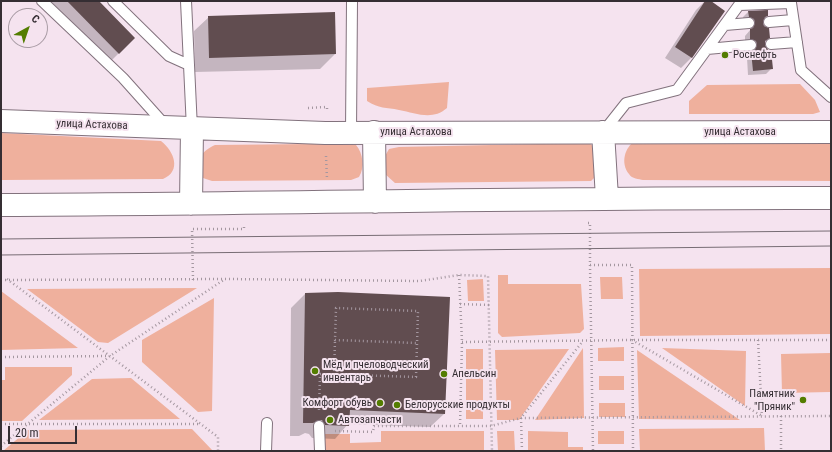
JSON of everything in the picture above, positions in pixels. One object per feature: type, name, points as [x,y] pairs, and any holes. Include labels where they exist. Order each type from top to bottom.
[{"type":"main road","name":"улица Астахова","points":[[1,121],[270,132],[831,132]]},
{"type":"main road","points":[[191,204],[192,128]]},
{"type":"main road","points":[[374,132],[375,202]]},
{"type":"main road","points":[[603,132],[607,198]]},
{"type":"main road","points":[[1,205],[375,202],[607,198],[831,198]]},
{"type":"lane","points":[[42,1],[123,78],[167,128]]},
{"type":"lane","points":[[112,1],[169,56],[189,65]]},
{"type":"lane","points":[[186,1],[192,128]]},
{"type":"lane","points":[[351,132],[352,1]]},
{"type":"lane","points":[[603,132],[626,103],[677,90],[739,5],[791,3],[801,70],[831,97]]},
{"type":"lane","points":[[769,22],[793,20]]},
{"type":"lane","points":[[725,25],[749,23]]},
{"type":"lane","points":[[771,44],[797,42]]},
{"type":"lane","points":[[707,49],[751,46]]},
{"type":"lane","points":[[266,451],[267,423]]},
{"type":"lane","points":[[319,428],[320,451]]},
{"type":"path","points":[[582,223],[590,223],[593,451]]},
{"type":"path","points":[[590,265],[632,265],[633,451]]},
{"type":"path","points":[[459,275],[462,342],[460,426]]},
{"type":"path","points":[[1,280],[226,279],[420,281],[459,275],[488,276],[490,305],[492,451]]},
{"type":"path","points":[[1,446],[110,356],[226,279]]},
{"type":"path","points":[[7,280],[218,437],[218,451]]},
{"type":"path","points":[[460,304],[490,305]]},
{"type":"path","points":[[334,375],[336,308],[418,311],[416,377],[334,375],[320,374],[319,428],[373,432],[374,426],[491,426],[521,418],[831,416]]},
{"type":"path","points":[[335,340],[417,342]]},
{"type":"path","points":[[462,342],[592,340],[831,340]]},
{"type":"path","points":[[632,340],[762,416]]},
{"type":"path","points":[[758,340],[762,416]]},
{"type":"path","points":[[522,451],[521,418],[583,341]]},
{"type":"path","points":[[1,357],[110,356]]},
{"type":"path","points":[[781,416],[781,451]]},
{"type":"path","points":[[1,424],[201,424]]},
{"type":"shaded area","points":[[449,82],[447,108],[436,114],[418,114],[375,105],[367,101],[367,88]]},
{"type":"shaded area","points":[[800,84],[815,100],[820,112],[813,114],[689,114],[689,101],[707,85]]},
{"type":"shaded area","points":[[1,133],[161,141],[166,145],[172,155],[174,161],[173,171],[163,179],[1,180]]},
{"type":"shaded area","points":[[635,141],[831,142],[831,181],[638,179],[632,177],[626,170],[624,160],[626,151]]},
{"type":"shaded area","points":[[589,143],[594,147],[596,176],[591,181],[395,183],[385,174],[385,156],[389,149],[399,147]]},
{"type":"shaded area","points":[[215,145],[356,145],[362,156],[363,165],[359,177],[351,180],[212,181],[203,178],[200,172],[199,162],[202,154]]},
{"type":"shaded area","points":[[831,268],[831,334],[640,336],[639,269]]},
{"type":"shaded area","points":[[498,275],[508,275],[508,284],[581,284],[584,329],[580,333],[502,337],[498,333]]},
{"type":"shaded area","points":[[600,277],[622,277],[623,299],[601,299]]},
{"type":"shaded area","points":[[483,279],[484,301],[468,301],[467,280]]},
{"type":"shaded area","points":[[197,288],[108,343],[98,342],[27,289]]},
{"type":"shaded area","points":[[1,291],[78,348],[1,350]]},
{"type":"shaded area","points":[[214,298],[212,411],[198,412],[142,362],[142,340]]},
{"type":"shaded area","points":[[624,347],[624,361],[598,361],[598,348]]},
{"type":"shaded area","points":[[583,348],[584,418],[535,420]]},
{"type":"shaded area","points":[[662,348],[746,351],[745,406]]},
{"type":"shaded area","points":[[466,349],[483,349],[483,419],[466,419]]},
{"type":"shaded area","points":[[569,349],[519,420],[497,420],[495,350]]},
{"type":"shaded area","points":[[637,350],[740,420],[639,419]]},
{"type":"shaded area","points":[[830,353],[830,392],[782,393],[781,354]]},
{"type":"shaded area","points":[[5,367],[72,367],[72,375],[22,421],[1,421],[1,380],[5,380]]},
{"type":"shaded area","points":[[599,376],[624,376],[624,390],[599,390]]},
{"type":"shaded area","points":[[131,378],[180,419],[39,420],[92,379]]},
{"type":"shaded area","points":[[599,403],[625,403],[625,417],[599,417]]},
{"type":"shaded area","points":[[764,428],[765,451],[640,451],[639,429]]},
{"type":"shaded area","points":[[192,429],[213,451],[3,451],[28,430]]},
{"type":"shaded area","points":[[381,431],[484,431],[484,451],[324,451],[325,434],[350,434],[350,443],[381,442]]},
{"type":"shaded area","points":[[497,431],[514,431],[515,451],[498,451]]},
{"type":"shaded area","points":[[528,431],[568,432],[568,447],[583,447],[583,451],[528,451]]},
{"type":"shaded area","points":[[598,431],[624,431],[624,444],[598,444]]},
{"type":"building","points":[[67,1],[99,1],[135,38],[119,54]]},
{"type":"building","points":[[705,1],[711,1],[725,11],[692,58],[675,47]]},
{"type":"building","points":[[768,10],[768,16],[765,17],[763,22],[764,26],[769,28],[770,38],[765,41],[765,45],[768,50],[771,50],[773,69],[753,71],[751,51],[755,50],[757,45],[756,41],[750,39],[750,29],[753,28],[755,23],[754,19],[749,17],[748,11]]},
{"type":"building","points":[[335,12],[336,54],[209,58],[208,16]]},
{"type":"building","points":[[338,292],[450,297],[445,414],[350,410],[349,426],[325,425],[322,420],[313,423],[303,423],[305,293]]},
{"type":"tram line","points":[[1,239],[831,231]]},
{"type":"tram line","points":[[1,255],[831,246]]},
{"type":"place","name":"Роснефть","points":[[725,55]]},
{"type":"place","name":"Мёд и пчеловодческий инвентарь","points":[[315,371]]},
{"type":"place","name":"Апельсин","points":[[444,374]]},
{"type":"place","name":"Памятник \"Пряник\"","points":[[803,400]]},
{"type":"place","name":"Комфорт обувь","points":[[380,403]]},
{"type":"place","name":"Белорусские продукты","points":[[397,405]]},
{"type":"place","name":"Автозапчасти","points":[[330,420]]}]
